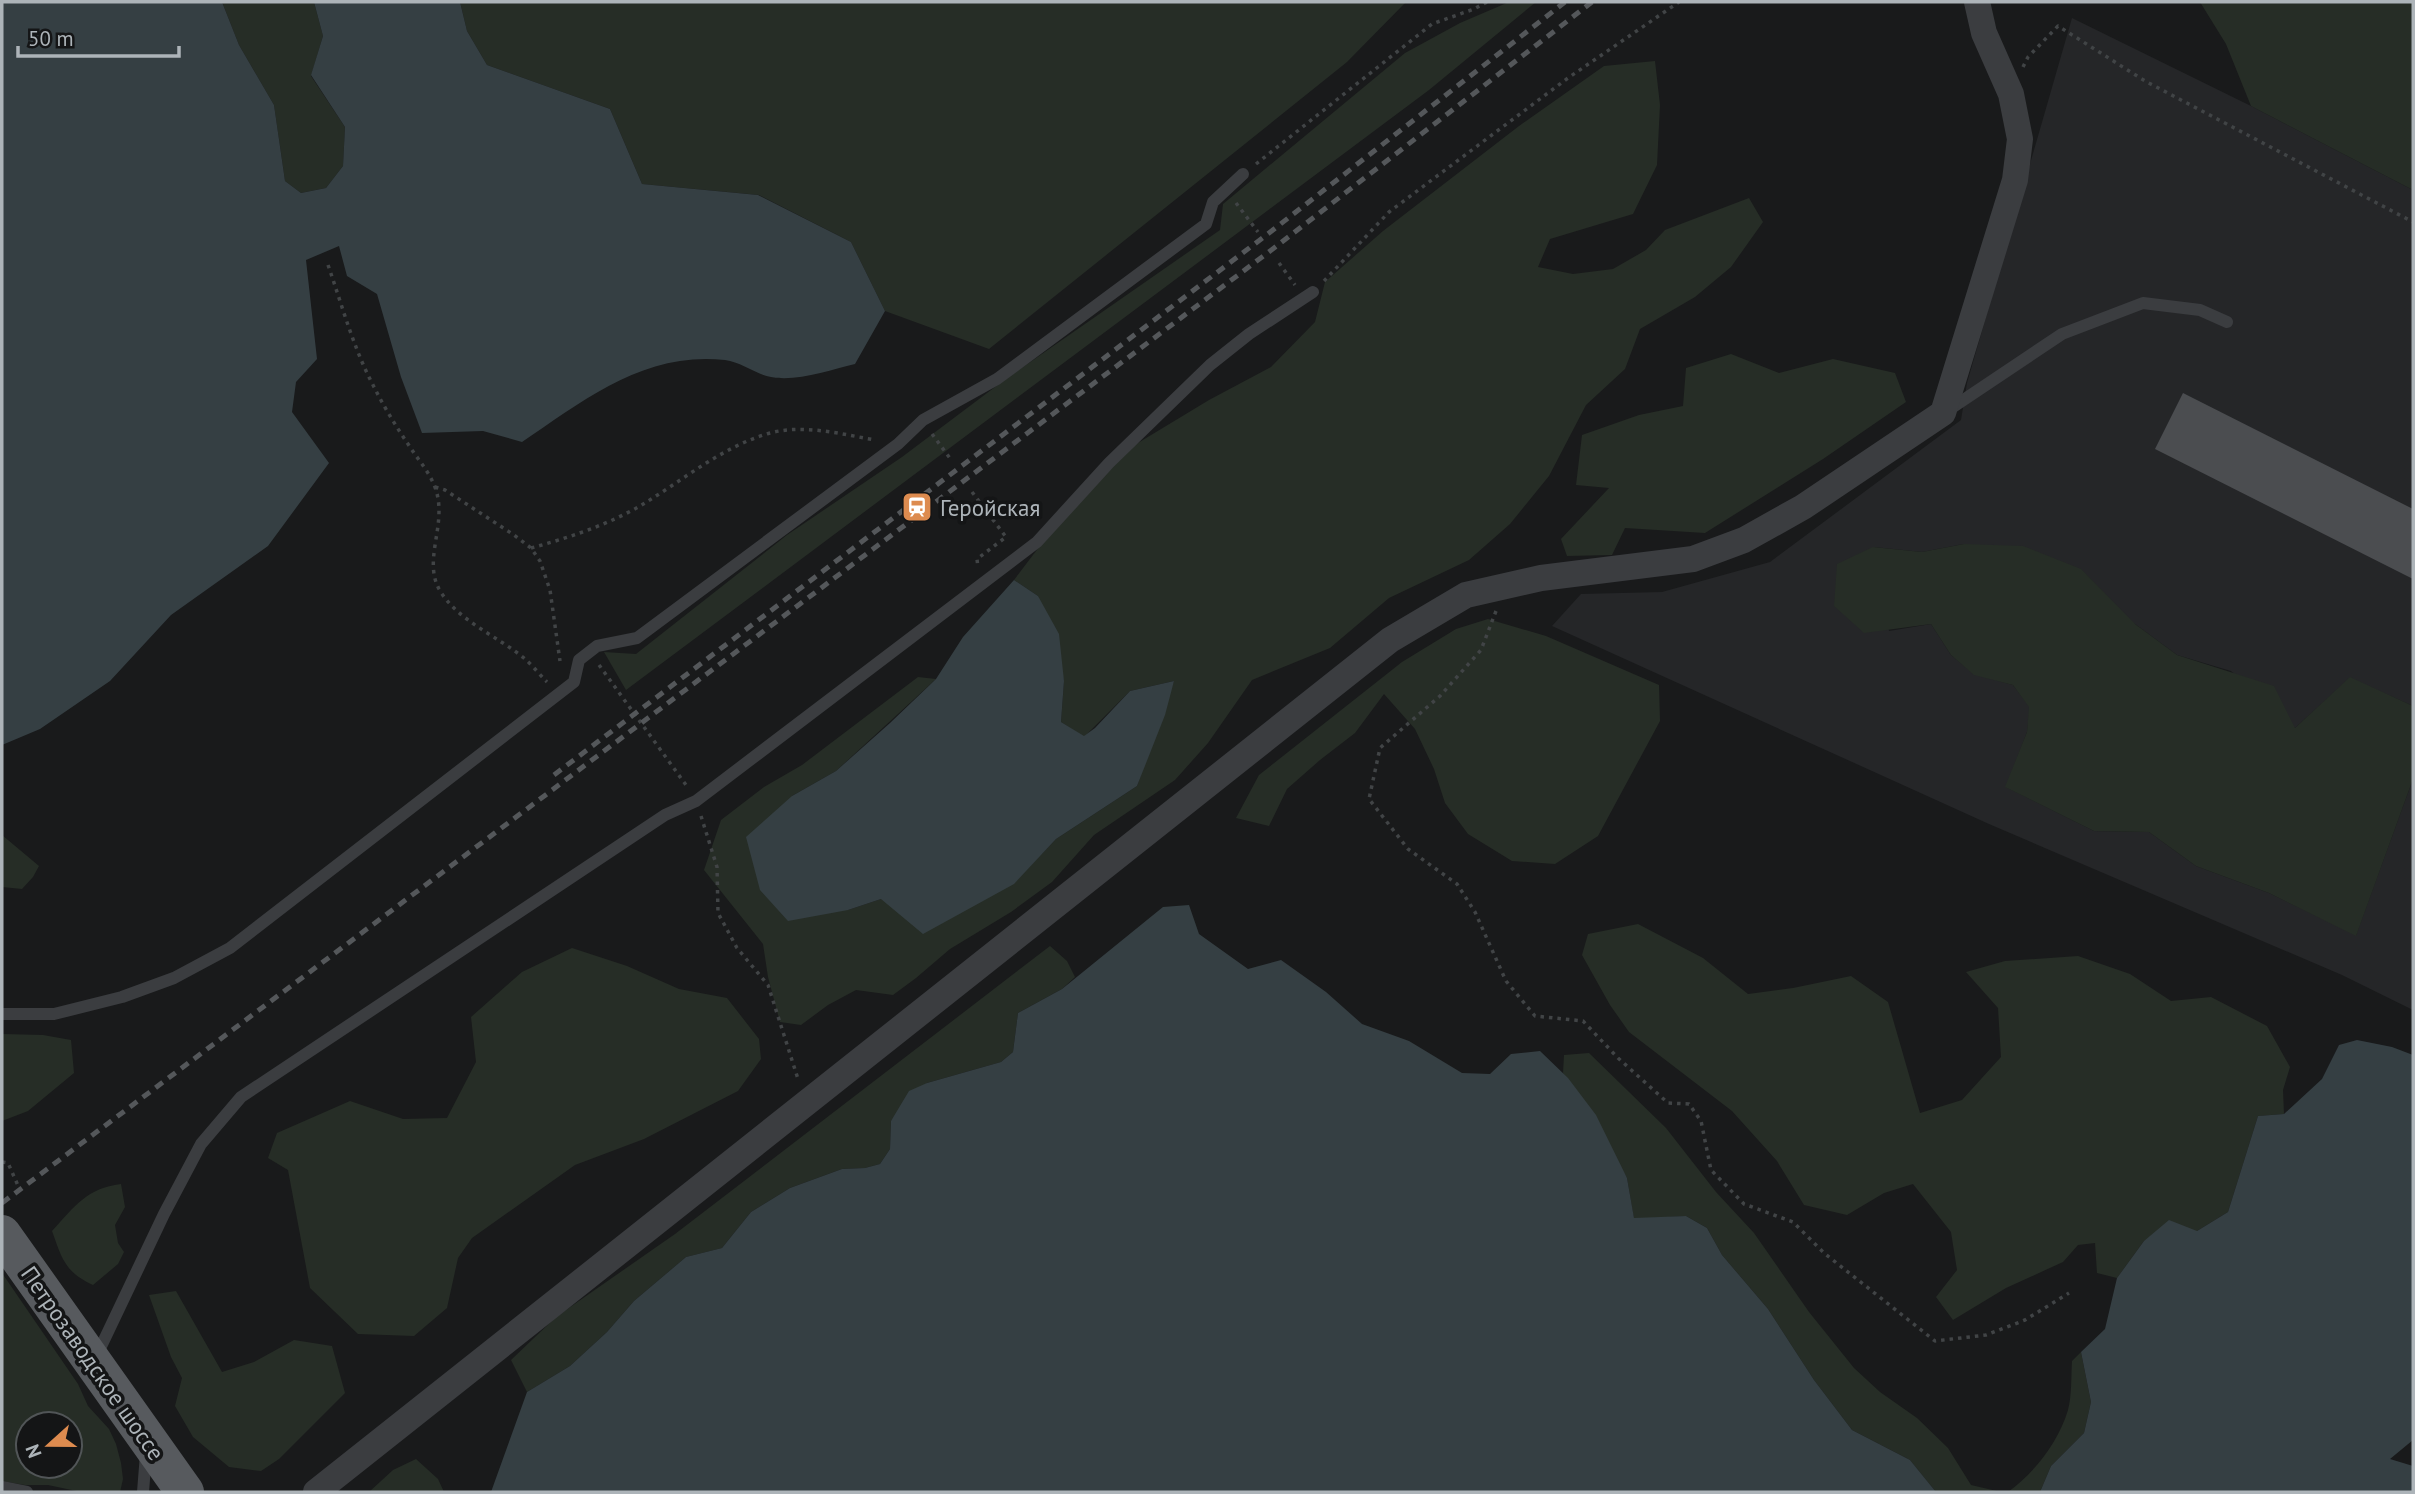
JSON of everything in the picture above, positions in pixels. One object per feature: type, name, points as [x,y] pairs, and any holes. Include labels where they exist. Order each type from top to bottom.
[{"type":"main road","name":"Петрозаводское шоссе","points":[[2,1234],[185,1492]]},
{"type":"street","points":[[316,1492],[1390,640],[1466,595],[1541,578],[1693,559],[1744,540],[1803,507],[1944,414],[2015,180],[2020,139],[2011,94],[1984,33],[1977,2]]},
{"type":"lane","points":[[2,1014],[54,1014],[122,997],[174,978],[230,948],[566,688],[579,660],[597,646],[637,638],[898,444],[923,421],[997,379],[1206,224],[1213,202],[1243,174]]},
{"type":"lane","points":[[93,1363],[164,1214],[201,1144],[241,1097],[665,815],[696,801],[1037,542],[1109,463],[1210,365],[1249,334],[1313,292]]},
{"type":"lane","points":[[1944,414],[2062,334],[2143,303],[2200,310],[2227,322]]},
{"type":"lane","points":[[143,1492],[147,1441]]},
{"type":"lane","points":[[2,1488],[27,1492]]},
{"type":"path","points":[[1243,174],[1432,24],[1487,2]]},
{"type":"path","points":[[1313,292],[1389,212],[1569,78],[1679,2]]},
{"type":"path","points":[[2011,94],[2028,57],[2058,26],[2145,81],[2413,222]]},
{"type":"path","points":[[1228,209],[1236,203],[1258,232]]},
{"type":"path","points":[[328,265],[372,383],[435,487],[440,520],[433,562],[434,576],[440,590],[456,609],[566,688]]},
{"type":"path","points":[[531,548],[565,539],[636,508],[729,449],[772,433],[819,429],[898,444]]},
{"type":"path","points":[[930,432],[952,461]]},
{"type":"path","points":[[435,487],[445,490],[531,548],[547,575],[566,688]]},
{"type":"path","points":[[972,492],[1006,537],[977,559]]},
{"type":"path","points":[[1505,586],[1481,650],[1440,696],[1380,748],[1369,799],[1408,849],[1457,884],[1475,912],[1506,981],[1535,1016],[1583,1021],[1618,1058],[1668,1103],[1689,1104],[1701,1121],[1711,1170],[1744,1204],[1793,1222],[1824,1253],[1935,1341],[1986,1335],[2025,1320],[2069,1293]]},
{"type":"path","points":[[566,688],[598,664],[687,784],[680,790]]},
{"type":"path","points":[[696,801],[717,867],[718,913],[737,948],[768,985],[806,1104]]},
{"type":"path","points":[[2,1162],[8,1163],[20,1190]]},
{"type":"shaded area","points":[[2,2],[222,2],[239,45],[274,105],[285,181],[301,193],[326,188],[343,166],[345,127],[311,75],[323,36],[314,2],[460,2],[467,31],[487,65],[610,109],[642,184],[758,195],[851,242],[885,311],[855,364],[813,375],[781,378],[725,360],[696,359],[668,363],[642,371],[592,395],[522,442],[483,431],[422,433],[401,377],[377,294],[347,276],[339,246],[306,260],[317,359],[296,382],[292,412],[329,463],[268,546],[171,615],[110,681],[40,729],[2,745]]},
{"type":"shaded area","points":[[222,2],[314,2],[323,36],[311,76],[345,127],[343,166],[326,188],[301,193],[285,181],[274,105],[239,45]]},
{"type":"shaded area","points":[[460,2],[1406,2],[1347,62],[989,349],[885,311],[851,242],[759,195],[642,184],[610,109],[487,65],[467,31]]},
{"type":"shaded area","points":[[1509,2],[1536,2],[1429,90],[626,690],[604,652],[636,654],[787,535],[902,457],[1003,381],[1220,230],[1223,204],[1405,53],[1460,23]]},
{"type":"shaded area","points":[[2200,2],[2413,2],[2413,190],[2251,106],[2226,44]]},
{"type":"shaded area","points":[[2072,18],[2413,190],[2413,706],[2350,678],[2295,728],[2231,671],[2177,655],[2135,624],[1964,544],[1922,552],[1873,547],[1889,631],[1931,624],[1951,655],[1974,674],[2013,685],[2030,707],[2027,732],[2006,787],[2094,831],[2149,832],[2196,866],[2269,893],[2356,935],[2413,779],[2413,1010],[2342,975],[1989,824],[1552,626],[1581,594],[1662,592],[1770,562],[1961,420],[1967,383]]},
{"type":"shaded area","points":[[1655,61],[1660,105],[1657,165],[1633,214],[1550,239],[1538,267],[1573,274],[1613,269],[1646,250],[1665,230],[1749,198],[1763,222],[1731,267],[1695,297],[1640,329],[1625,369],[1586,405],[1549,476],[1510,524],[1469,560],[1389,598],[1330,648],[1252,680],[1208,743],[1175,780],[1094,835],[1052,882],[1011,912],[950,949],[893,995],[856,990],[828,1005],[801,1025],[780,1022],[768,977],[763,944],[704,870],[721,820],[764,787],[802,765],[918,677],[936,679],[836,771],[792,796],[848,910],[881,899],[1013,884],[1056,839],[1137,786],[1174,681],[1130,691],[1084,737],[1061,722],[1064,681],[1038,596],[1014,580],[1068,509],[1128,449],[1209,400],[1271,367],[1315,322],[1325,282],[1383,231],[1519,126],[1604,66]]},
{"type":"shaded area","points":[[1731,354],[1779,373],[1833,359],[1895,373],[1906,402],[1823,459],[1705,533],[1625,528],[1612,555],[1567,556],[1561,539],[1609,488],[1576,485],[1582,435],[1639,415],[1683,406],[1686,368]]},
{"type":"shaded area","points":[[1964,544],[2023,546],[2081,569],[2135,624],[2177,655],[2274,686],[2295,728],[2350,677],[2413,706],[2413,779],[2356,936],[2269,893],[2196,866],[2149,832],[2094,831],[2005,787],[2027,732],[2029,707],[2013,685],[1974,675],[1951,655],[1931,624],[1864,633],[1834,606],[1837,564],[1873,547],[1922,552]]},
{"type":"shaded area","points":[[1014,580],[1038,596],[1059,634],[1064,681],[1061,722],[1084,736],[1130,691],[1174,681],[1165,715],[1137,786],[1056,839],[1014,884],[923,934],[881,899],[848,910],[788,921],[760,890],[746,837],[792,796],[836,771],[936,679],[963,637]]},
{"type":"shaded area","points":[[1488,619],[1546,636],[1659,685],[1660,721],[1598,836],[1555,864],[1512,861],[1468,834],[1445,803],[1434,769],[1415,729],[1384,694],[1355,733],[1287,789],[1269,826],[1236,818],[1259,775],[1402,662],[1456,629]]},
{"type":"shaded area","points":[[2,835],[39,866],[22,889],[2,887]]},
{"type":"shaded area","points":[[1189,905],[1199,934],[1248,969],[1281,960],[1326,992],[1362,1024],[1409,1041],[1462,1073],[1490,1074],[1511,1054],[1540,1051],[1568,1078],[1596,1115],[1627,1178],[1634,1218],[1686,1216],[1707,1228],[1722,1255],[1768,1309],[1814,1380],[1852,1430],[1910,1460],[1936,1492],[491,1492],[527,1392],[570,1366],[607,1332],[634,1301],[686,1257],[722,1248],[751,1212],[790,1188],[842,1169],[880,1164],[890,1149],[891,1121],[909,1091],[927,1083],[1001,1062],[1013,1052],[1018,1013],[1062,989],[1163,907]]},
{"type":"shaded area","points":[[1638,924],[1703,958],[1748,994],[1851,976],[1888,1002],[1920,1113],[1962,1100],[2001,1057],[1998,1008],[1966,972],[2005,961],[2078,956],[2130,974],[2171,1001],[2211,997],[2267,1026],[2290,1067],[2283,1090],[2284,1114],[2258,1116],[2228,1212],[2197,1231],[2144,1241],[2117,1278],[2097,1273],[2095,1243],[2078,1245],[2063,1262],[2006,1288],[1953,1320],[1936,1297],[1957,1270],[1951,1232],[1913,1184],[1884,1193],[1847,1215],[1804,1205],[1777,1161],[1732,1111],[1629,1032],[1610,1005],[1582,955],[1588,934]]},
{"type":"shaded area","points":[[1050,946],[1067,961],[1075,977],[1062,989],[1018,1013],[1013,1052],[1001,1062],[927,1083],[891,1121],[890,1149],[880,1164],[842,1169],[790,1188],[751,1212],[722,1248],[686,1257],[634,1301],[607,1332],[570,1366],[527,1392],[511,1360],[556,1317],[675,1234]]},
{"type":"shaded area","points":[[572,948],[627,966],[679,989],[727,998],[759,1039],[761,1059],[738,1091],[644,1139],[575,1165],[472,1238],[458,1258],[447,1308],[414,1336],[358,1334],[310,1288],[288,1170],[268,1158],[277,1133],[350,1101],[403,1119],[447,1118],[476,1062],[471,1017],[522,972]]},
{"type":"shaded area","points":[[2,1034],[43,1035],[71,1040],[74,1073],[28,1111],[2,1121]]},
{"type":"shaded area","points":[[2357,1040],[2392,1047],[2413,1055],[2413,1440],[2390,1459],[2413,1466],[2413,1492],[2040,1492],[2051,1466],[2084,1433],[2091,1402],[2081,1352],[2105,1329],[2117,1278],[2144,1241],[2169,1220],[2197,1231],[2228,1212],[2258,1116],[2284,1114],[2322,1079],[2339,1045]]},
{"type":"shaded area","points":[[1589,1053],[1666,1128],[1716,1192],[1754,1233],[1809,1312],[1854,1368],[1880,1392],[1917,1418],[1948,1448],[1971,1485],[2001,1492],[1936,1492],[1910,1460],[1852,1430],[1814,1380],[1768,1309],[1722,1255],[1707,1228],[1686,1216],[1634,1219],[1627,1178],[1563,1073],[1564,1055]]},
{"type":"shaded area","points":[[121,1184],[125,1207],[115,1225],[118,1243],[124,1252],[118,1264],[93,1285],[70,1270],[52,1231],[90,1194]]},
{"type":"shaded area","points":[[2,1273],[78,1384],[88,1406],[109,1429],[116,1444],[123,1479],[120,1492],[81,1492],[48,1485],[2,1481]]},
{"type":"shaded area","points":[[176,1291],[222,1372],[254,1362],[294,1340],[332,1346],[345,1393],[279,1459],[261,1471],[229,1467],[193,1437],[175,1406],[182,1378],[171,1357],[149,1295]]},
{"type":"shaded area","points":[[2081,1352],[2091,1402],[2084,1433],[2051,1466],[2040,1492],[2008,1492],[2036,1466],[2058,1434],[2069,1404],[2072,1361]]},
{"type":"shaded area","points":[[416,1459],[438,1479],[444,1492],[369,1492],[393,1470]]},
{"type":"building","points":[[2183,393],[2413,509],[2413,579],[2155,449]]},
{"type":"railway","points":[[554,775],[1269,233],[1565,2]]},
{"type":"railway","points":[[2,1203],[1278,245],[1592,2]]},
{"type":"place","name":"Геройская","points":[[917,507]]}]
